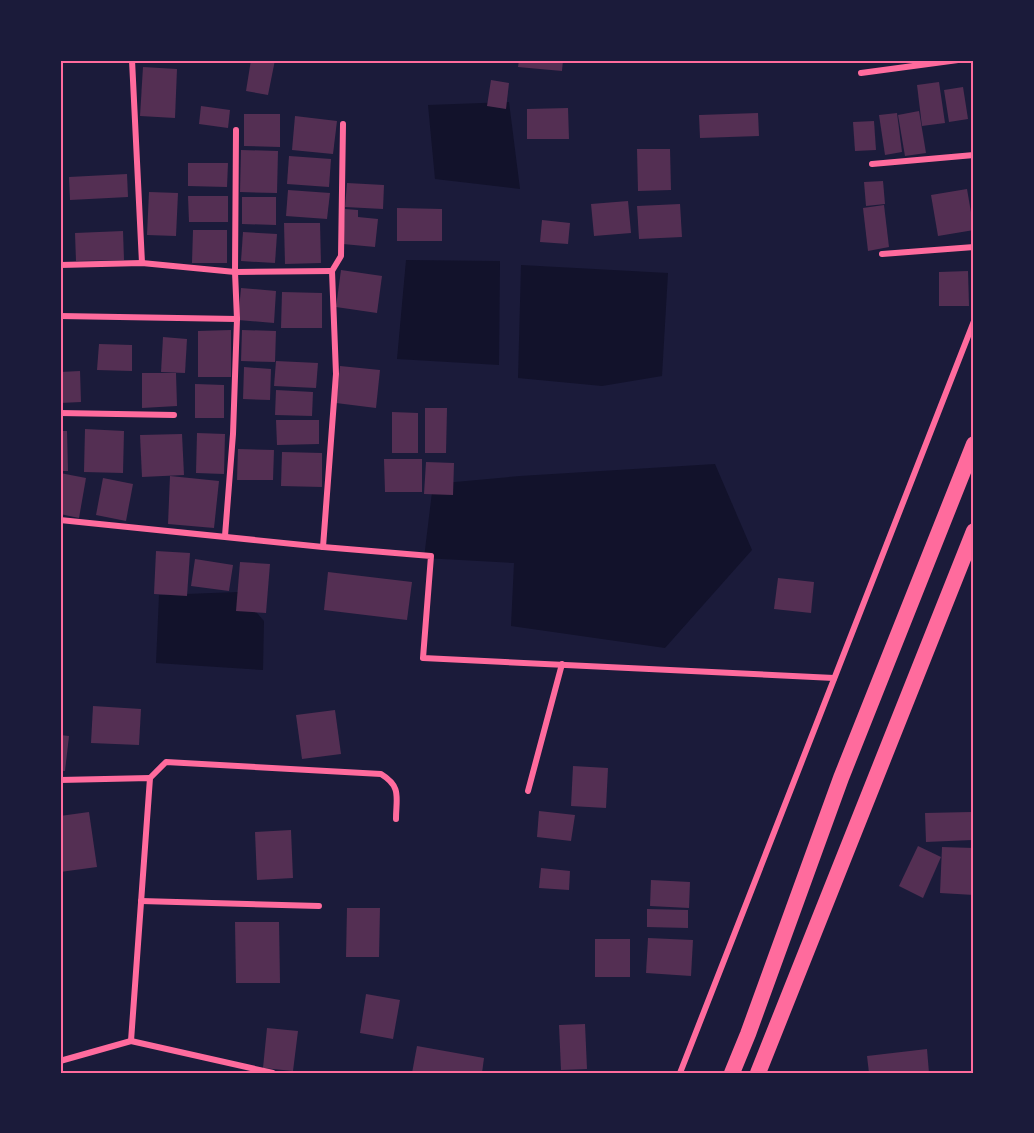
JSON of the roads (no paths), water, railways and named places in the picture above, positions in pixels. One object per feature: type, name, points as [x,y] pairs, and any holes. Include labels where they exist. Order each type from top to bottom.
[{"type":"highway","points":[[732,1073],[841,778],[974,444]]},
{"type":"highway","points":[[758,1073],[974,531]]},
{"type":"street","points":[[132,60],[142,263]]},
{"type":"street","points":[[861,73],[958,60]]},
{"type":"street","points":[[323,547],[336,374],[332,271],[341,256],[343,124]]},
{"type":"street","points":[[225,536],[237,319],[236,130]]},
{"type":"street","points":[[872,164],[974,155]]},
{"type":"street","points":[[882,254],[974,247]]},
{"type":"street","points":[[60,265],[142,263],[235,272],[332,271]]},
{"type":"street","points":[[60,316],[237,319]]},
{"type":"street","points":[[680,1073],[974,321]]},
{"type":"street","points":[[60,413],[174,415]]},
{"type":"street","points":[[60,520],[431,556],[423,658],[834,678]]},
{"type":"street","points":[[528,791],[562,664]]},
{"type":"street","points":[[131,1041],[150,778],[166,762],[381,774],[392,781],[396,789],[396,819]]},
{"type":"street","points":[[60,780],[150,778]]},
{"type":"street","points":[[141,901],[319,906]]},
{"type":"street","points":[[60,1060],[131,1041],[273,1073]]}]
